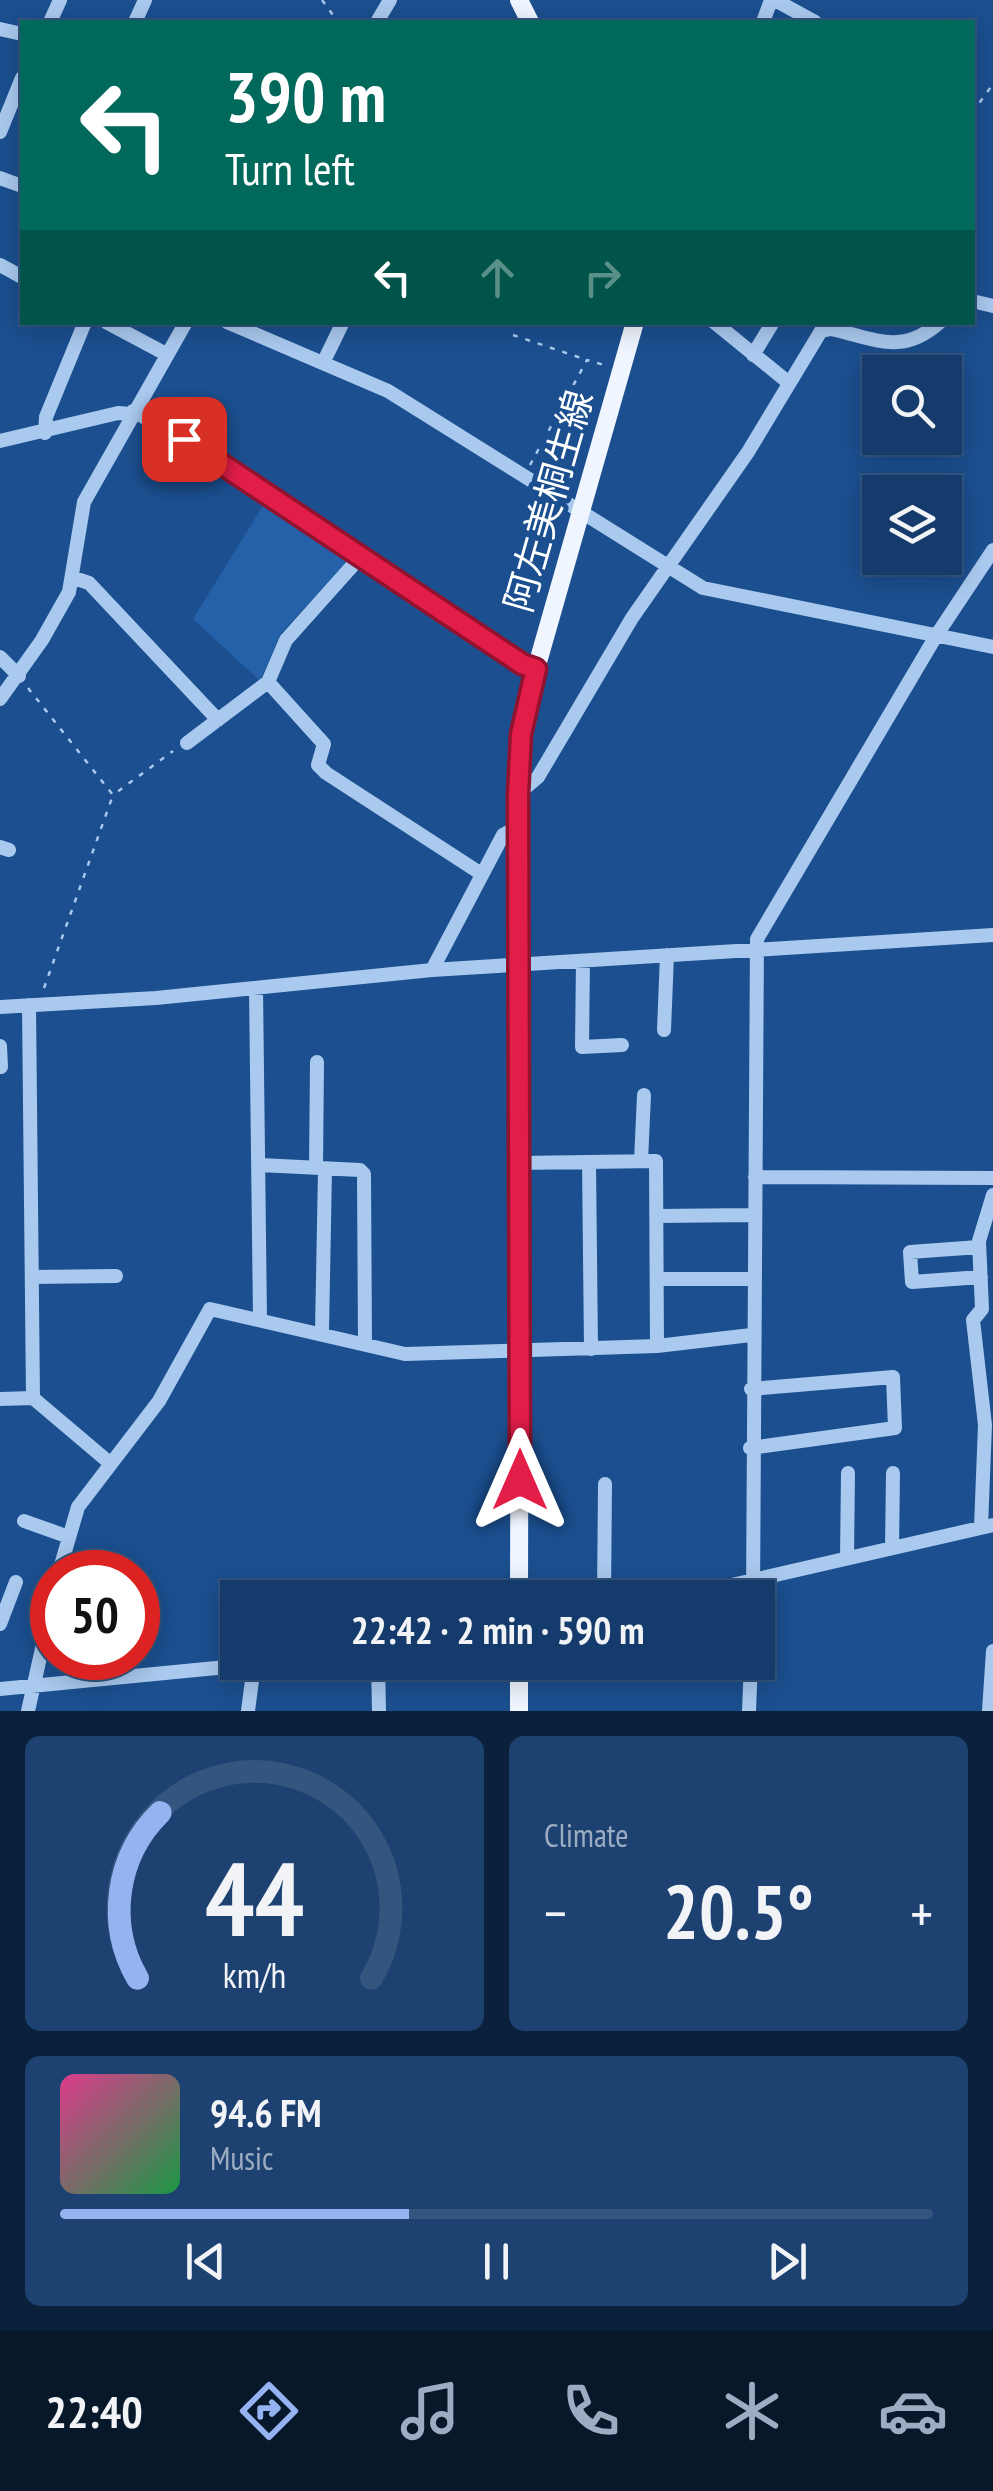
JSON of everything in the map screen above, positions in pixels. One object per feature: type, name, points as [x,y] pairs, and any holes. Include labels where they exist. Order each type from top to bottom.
[{"type":"main road","name":"阿左美桐生線","points":[[520,1580],[521,734],[633,325]]},
{"type":"main road","points":[[520,1680],[520,1711]]},
{"type":"street","points":[[773,0],[811,20]]},
{"type":"street","points":[[0,132],[20,83]]},
{"type":"street","points":[[46,432],[46,417],[83,325]]},
{"type":"street","points":[[112,325],[166,354]]},
{"type":"street","points":[[0,698],[18,676],[74,578],[84,502],[184,325]]},
{"type":"street","points":[[234,325],[388,391],[580,512],[720,594],[993,647]]},
{"type":"street","points":[[324,361],[342,325]]},
{"type":"street","points":[[718,325],[789,383]]},
{"type":"street","points":[[753,355],[771,325]]},
{"type":"street","points":[[518,794],[538,777],[632,618],[748,452],[825,329],[905,344],[919,340],[936,325]]},
{"type":"street","points":[[0,441],[132,413],[184,439],[522,664],[536,669]]},
{"type":"street","points":[[753,1579],[750,1448],[756,950],[766,922],[936,636],[993,550]]},
{"type":"street","points":[[187,743],[268,682],[286,640],[362,555]]},
{"type":"street","points":[[74,578],[89,584],[218,720]]},
{"type":"street","points":[[0,657],[18,676]]},
{"type":"street","points":[[268,682],[324,744],[318,765],[326,773],[480,873]]},
{"type":"street","points":[[432,970],[502,835],[518,827]]},
{"type":"street","points":[[0,1007],[432,970],[993,936]]},
{"type":"street","points":[[664,1030],[667,955]]},
{"type":"street","points":[[583,961],[582,1046],[622,1045]]},
{"type":"street","points":[[256,988],[260,1319]]},
{"type":"street","points":[[33,1398],[36,1005]]},
{"type":"street","points":[[0,1046],[1,1066]]},
{"type":"street","points":[[317,1062],[322,1332]]},
{"type":"street","points":[[641,1161],[644,1095]]},
{"type":"street","points":[[519,1164],[656,1161],[657,1346]]},
{"type":"street","points":[[589,1162],[592,1349]]},
{"type":"street","points":[[260,1165],[360,1170],[367,1181],[365,1344]]},
{"type":"street","points":[[755,1177],[993,1178]]},
{"type":"street","points":[[749,1580],[987,1526],[984,1426],[972,1320],[982,1309],[993,1195]]},
{"type":"street","points":[[657,1216],[754,1215]]},
{"type":"street","points":[[32,1277],[116,1276]]},
{"type":"street","points":[[658,1279],[753,1279]]},
{"type":"street","points":[[63,1550],[78,1507],[159,1401],[210,1309],[405,1354],[657,1346],[751,1335]]},
{"type":"street","points":[[750,1448],[894,1428],[893,1377],[751,1388]]},
{"type":"street","points":[[0,1399],[33,1398],[111,1464]]},
{"type":"street","points":[[892,1548],[893,1473]]},
{"type":"street","points":[[847,1558],[848,1474]]},
{"type":"street","points":[[604,1580],[606,1484]]},
{"type":"street","points":[[24,1521],[66,1536]]},
{"type":"street","points":[[0,1624],[16,1582]]},
{"type":"street","points":[[988,1711],[993,1650]]},
{"type":"street","points":[[0,1688],[220,1668]]},
{"type":"street","points":[[28,1711],[37,1680]]},
{"type":"street","points":[[248,1711],[252,1680]]},
{"type":"street","points":[[378,1680],[379,1711]]},
{"type":"street","points":[[749,1711],[750,1680]]},
{"type":"path","points":[[975,109],[993,84]]},
{"type":"path","points":[[513,335],[620,372]]},
{"type":"path","points":[[524,474],[588,360]]},
{"type":"path","points":[[18,676],[113,795]]},
{"type":"path","points":[[36,1005],[113,795],[187,743]]},
{"type":"shaded area","points":[[267,499],[349,554],[345,565],[281,633],[260,681],[193,619]]},
{"type":"route","points":[[184,439],[522,664],[536,669],[521,734],[518,794],[520,1480]]}]
